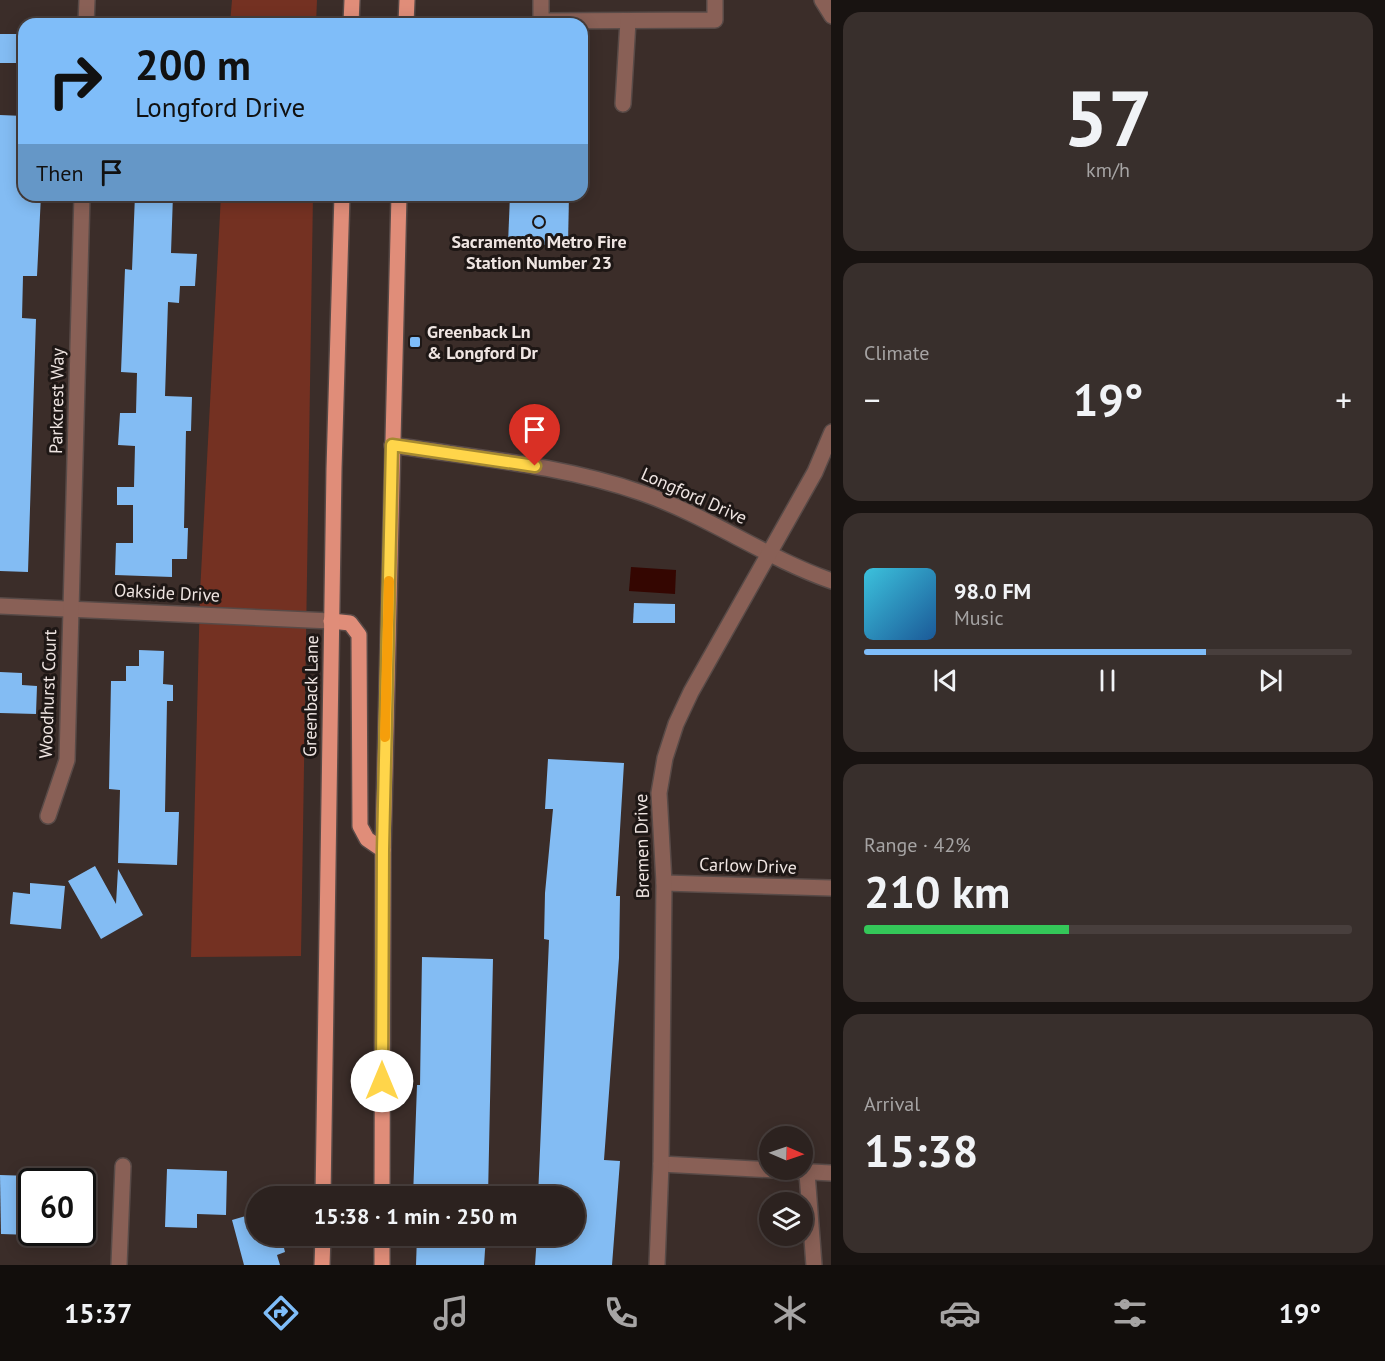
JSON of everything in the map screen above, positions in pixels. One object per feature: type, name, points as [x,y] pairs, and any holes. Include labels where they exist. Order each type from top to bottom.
[{"type":"main road","points":[[351,18],[352,0]]},
{"type":"main road","points":[[406,18],[408,0]]},
{"type":"main road","name":"Greenback Lane","points":[[323,1186],[331,621],[342,201]]},
{"type":"main road","points":[[382,1186],[383,850],[399,201]]},
{"type":"main road","points":[[331,621],[350,623],[359,634],[360,826],[367,839],[383,850]]},
{"type":"main road","points":[[322,1265],[323,1246]]},
{"type":"main road","points":[[382,1246],[382,1265]]},
{"type":"street","points":[[86,18],[87,0]]},
{"type":"street","points":[[541,0],[541,18]]},
{"type":"street","points":[[588,21],[715,20],[715,0]]},
{"type":"street","points":[[822,0],[831,16]]},
{"type":"street","points":[[623,104],[628,21]]},
{"type":"street","name":"Parkcrest Way","points":[[71,608],[82,201]]},
{"type":"street","name":"Bremen Drive","points":[[657,1265],[661,1164],[664,883],[659,793],[665,758],[676,724],[691,692],[816,472],[831,432]]},
{"type":"street","name":"Longford Drive","points":[[392,445],[556,470],[618,485],[678,507],[807,572],[831,581]]},
{"type":"street","name":"Oakside Drive","points":[[0,606],[331,621]]},
{"type":"street","name":"Woodhurst Court","points":[[48,816],[67,760],[71,608]]},
{"type":"street","name":"Carlow Drive","points":[[664,883],[831,888]]},
{"type":"street","points":[[661,1164],[759,1170]]},
{"type":"street","points":[[119,1265],[123,1166]]},
{"type":"street","points":[[813,1173],[831,1173]]},
{"type":"street","points":[[808,1180],[814,1265]]},
{"type":"shaded area","points":[[232,0],[317,0],[316,18],[230,18]]},
{"type":"shaded area","points":[[221,201],[313,201],[301,956],[191,957],[200,593]]},
{"type":"shaded area","points":[[631,567],[676,570],[675,594],[629,591]]},
{"type":"building","points":[[0,34],[18,34],[18,63],[0,63]]},
{"type":"building","points":[[0,115],[18,116],[18,201],[41,201],[37,276],[23,276],[22,318],[36,319],[28,572],[0,571]]},
{"type":"building","points":[[135,201],[173,201],[171,253],[197,254],[195,286],[180,286],[179,303],[168,302],[165,396],[192,397],[191,431],[186,431],[184,528],[188,528],[187,559],[172,559],[172,577],[115,575],[116,543],[133,543],[133,505],[117,505],[117,487],[134,487],[135,446],[118,445],[120,413],[136,413],[137,373],[121,372],[125,269],[132,270]]},
{"type":"building","name":"Sacramento Metro Fire Station Number 23","points":[[510,201],[569,201],[568,245],[508,244]]},
{"type":"building","points":[[634,603],[675,604],[675,623],[633,623]]},
{"type":"building","points":[[139,650],[164,651],[163,684],[173,685],[173,701],[167,701],[165,812],[179,812],[177,865],[118,863],[120,790],[109,789],[111,681],[126,681],[126,666],[139,666]]},
{"type":"building","points":[[0,672],[22,673],[22,685],[37,686],[36,714],[0,713]]},
{"type":"building","points":[[548,759],[624,763],[616,896],[620,896],[619,958],[604,1160],[620,1161],[612,1265],[535,1265],[536,1246],[585,1246],[585,1186],[538,1186],[549,940],[544,939],[545,893],[553,809],[545,809]]},
{"type":"building","points":[[95,866],[116,904],[118,869],[143,915],[101,939],[68,881]]},
{"type":"building","points":[[30,883],[65,886],[61,929],[10,924],[13,892],[30,894]]},
{"type":"building","points":[[422,957],[493,959],[488,1186],[413,1186],[417,1085],[420,1085]]},
{"type":"building","points":[[167,1169],[227,1171],[226,1215],[197,1214],[197,1228],[165,1227]]},
{"type":"building","points":[[0,1175],[18,1176],[18,1235],[1,1234]]},
{"type":"building","points":[[246,1216],[246,1246],[284,1246],[285,1252],[277,1255],[280,1265],[244,1265],[232,1220]]},
{"type":"building","points":[[417,1246],[485,1246],[484,1265],[416,1265]]},
{"type":"slow traffic","points":[[385,737],[389,581]]},
{"type":"place","name":"Sacramento Metro Fire Station Number 23","points":[[539,222]]},
{"type":"place","name":"Greenback Ln & Longford Dr","points":[[415,342]]},
{"type":"route","points":[[382,1081],[383,850],[392,445],[535,466]]}]
